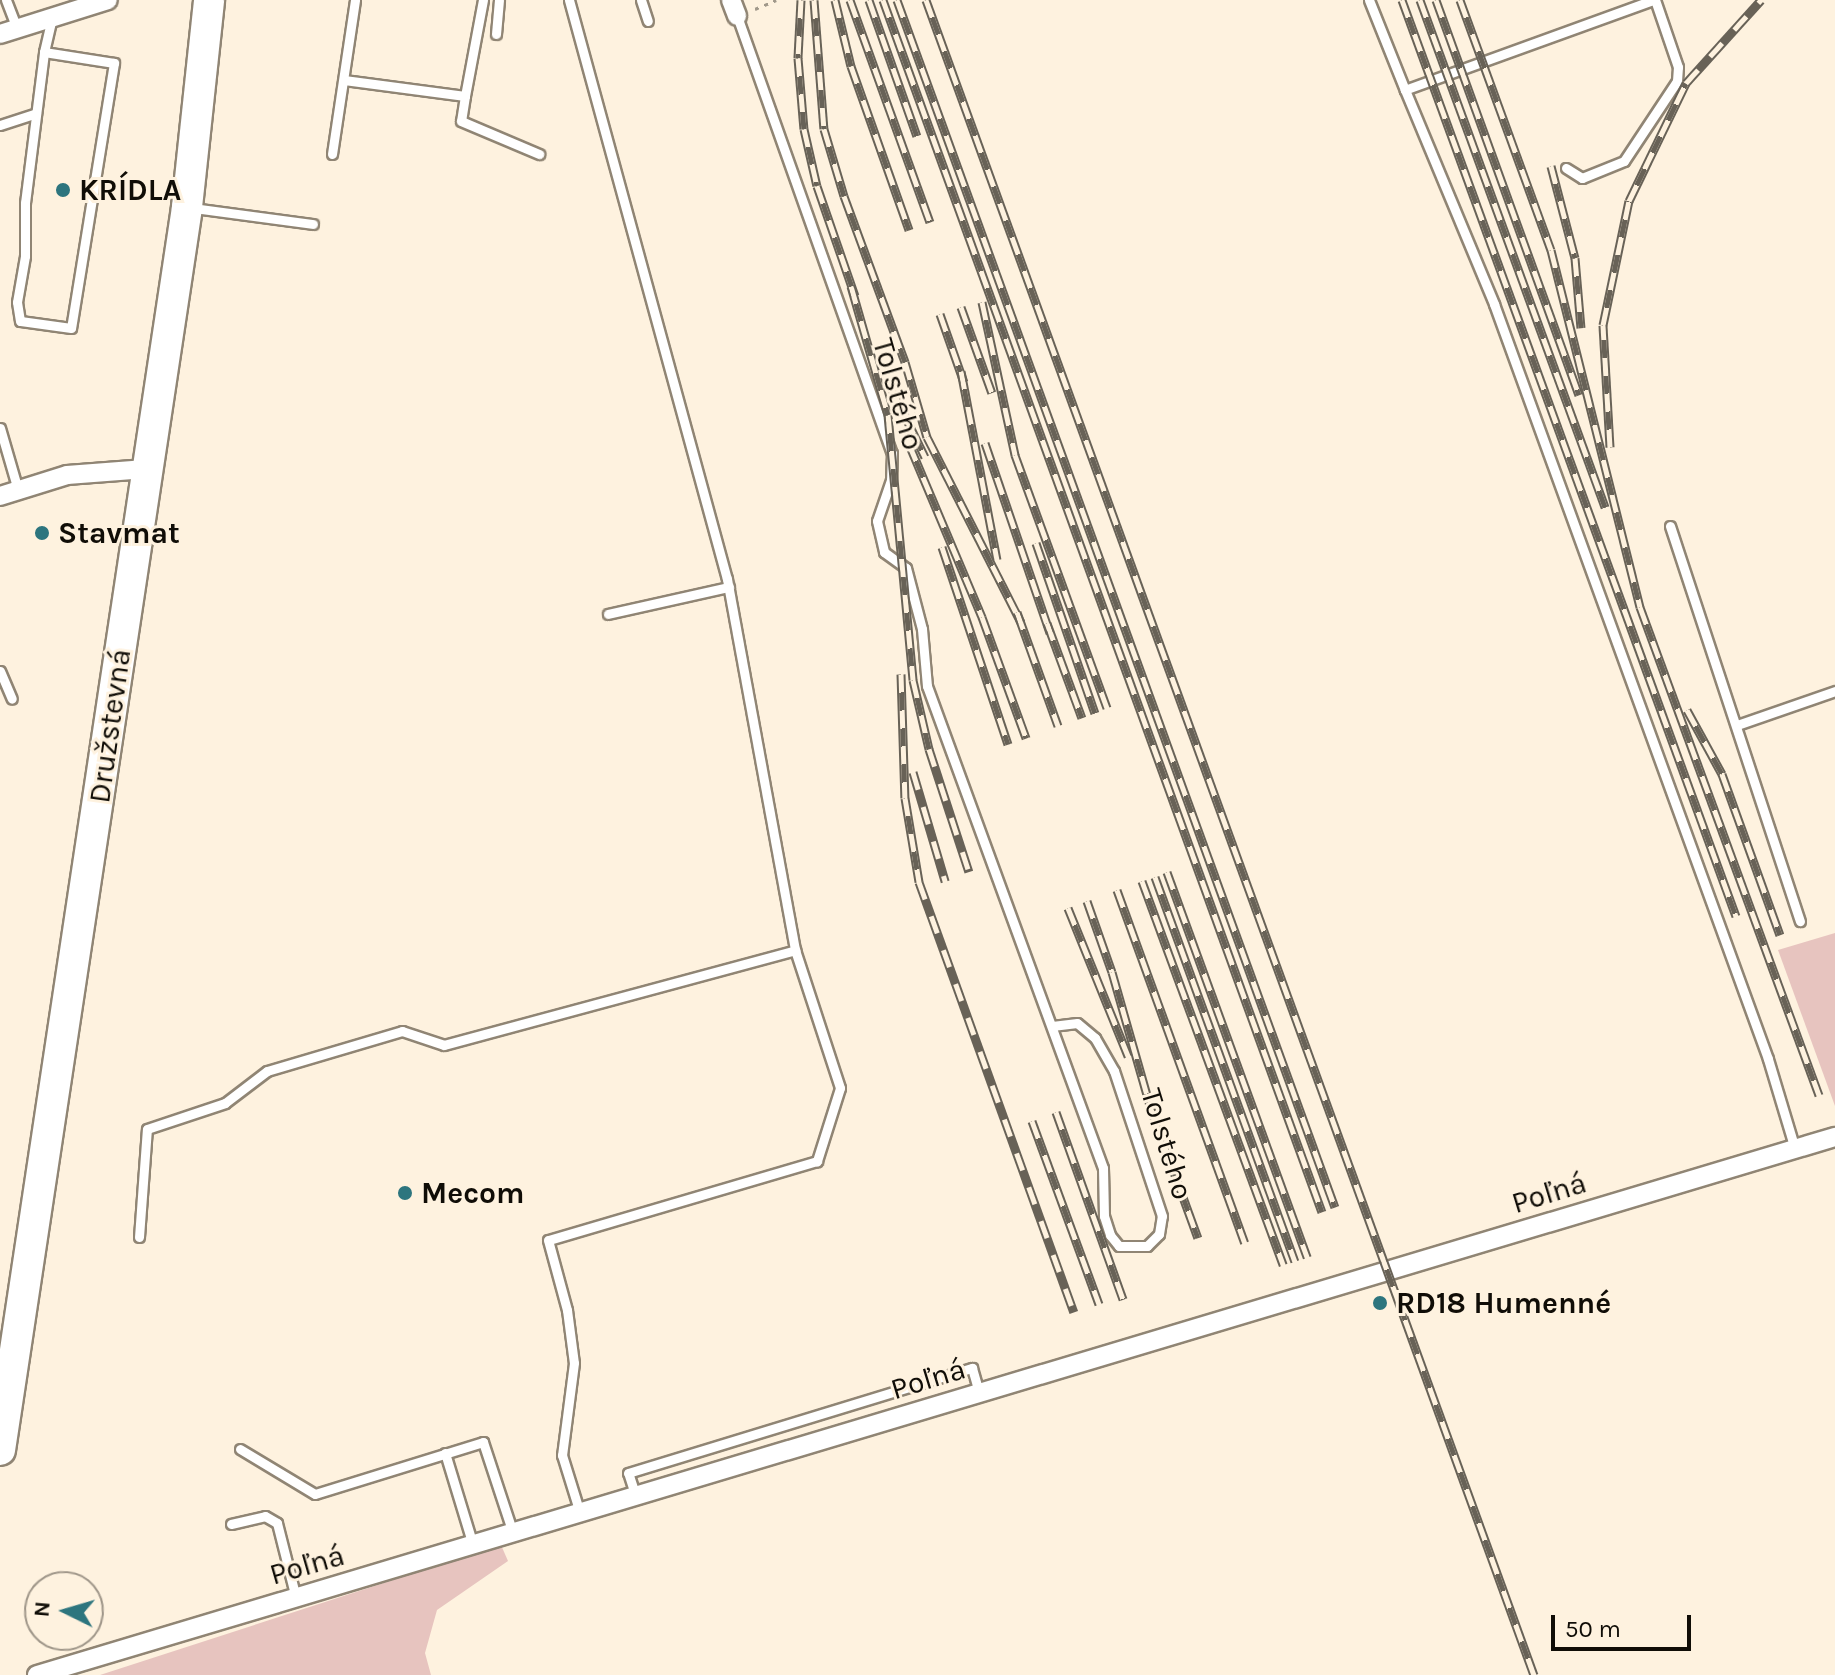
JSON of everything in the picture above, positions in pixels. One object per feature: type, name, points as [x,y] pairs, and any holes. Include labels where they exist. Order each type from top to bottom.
[{"type":"main road","name":"Družstevná","points":[[0,1450],[187,207],[209,0]]},
{"type":"street","points":[[8,31],[108,0]]},
{"type":"street","points":[[0,496],[67,475],[146,469]]},
{"type":"street","name":"Poľná","points":[[37,1675],[1835,1137]]},
{"type":"lane","points":[[6,0],[8,31]]},
{"type":"lane","points":[[332,154],[355,0]]},
{"type":"lane","points":[[483,0],[461,121],[539,154]]},
{"type":"lane","points":[[496,34],[499,0]]},
{"type":"lane","points":[[569,0],[729,587],[795,950],[840,1088],[817,1161],[548,1240],[567,1310],[574,1363],[562,1455],[580,1513]]},
{"type":"lane","points":[[641,0],[648,21]]},
{"type":"lane","points":[[1369,0],[1499,319],[1768,1059],[1795,1149]]},
{"type":"lane","points":[[1405,90],[1654,0],[1678,67],[1677,81],[1624,161],[1582,178],[1566,168]]},
{"type":"lane","name":"Tolstého","points":[[734,8],[892,453],[891,480],[877,521],[884,552],[906,568],[922,629],[927,686],[1103,1168],[1104,1216],[1110,1235],[1119,1246],[1147,1246],[1159,1234],[1162,1216],[1114,1071],[1095,1038],[1077,1023],[1052,1026]]},
{"type":"lane","points":[[44,52],[114,63],[71,328],[20,321],[17,302],[36,113],[44,52],[52,18]]},
{"type":"lane","points":[[344,80],[465,96]]},
{"type":"lane","points":[[0,125],[36,113]]},
{"type":"lane","points":[[187,207],[313,224]]},
{"type":"lane","points":[[0,428],[18,490]]},
{"type":"lane","points":[[1670,526],[1800,921]]},
{"type":"lane","points":[[608,614],[729,587]]},
{"type":"lane","points":[[0,671],[12,699]]},
{"type":"lane","points":[[1737,725],[1835,691]]},
{"type":"lane","points":[[139,1237],[147,1129],[225,1103],[267,1071],[402,1031],[444,1045],[795,950]]},
{"type":"lane","points":[[636,1497],[628,1473],[972,1368],[979,1393]]},
{"type":"lane","points":[[240,1449],[315,1494],[483,1442],[513,1533]]},
{"type":"lane","points":[[445,1453],[473,1545]]},
{"type":"lane","points":[[231,1524],[265,1516],[277,1523],[296,1598]]},
{"type":"path","points":[[734,8],[776,0]]},
{"type":"shaded area","points":[[1835,933],[1835,1106],[1778,950]]},
{"type":"shaded area","points":[[501,1545],[508,1561],[437,1610],[425,1653],[431,1675],[100,1675]]},
{"type":"railway","points":[[801,0],[798,58],[804,129],[817,186],[855,296]]},
{"type":"railway","points":[[814,0],[824,129],[844,196],[905,362],[927,437],[1021,622]]},
{"type":"railway","points":[[835,0],[851,66],[909,230]]},
{"type":"railway","points":[[850,0],[930,222]]},
{"type":"railway","points":[[869,0],[917,136]]},
{"type":"railway","points":[[883,0],[1322,1212]]},
{"type":"railway","points":[[897,0],[1335,1207]]},
{"type":"railway","points":[[926,0],[1534,1675]]},
{"type":"railway","points":[[1402,0],[1736,916]]},
{"type":"railway","points":[[1420,0],[1605,507]]},
{"type":"railway","points":[[1436,0],[1579,395]]},
{"type":"railway","points":[[1460,0],[1551,250],[1640,607],[1819,1095]]},
{"type":"railway","points":[[1610,447],[1603,325],[1629,201],[1686,83],[1761,0]]},
{"type":"railway","points":[[1551,166],[1575,258],[1581,328]]},
{"type":"railway","points":[[851,286],[888,415],[913,680],[929,749],[969,872]]},
{"type":"railway","points":[[982,302],[1015,455],[1107,708]]},
{"type":"railway","points":[[961,307],[992,393]]},
{"type":"railway","points":[[940,314],[964,382]]},
{"type":"railway","points":[[961,371],[997,560]]},
{"type":"railway","points":[[890,385],[925,457]]},
{"type":"railway","points":[[985,443],[1050,633]]},
{"type":"railway","points":[[909,444],[982,617],[1026,738]]},
{"type":"railway","points":[[1036,543],[1095,713]]},
{"type":"railway","points":[[942,547],[1008,744]]},
{"type":"railway","points":[[1017,612],[1058,726]]},
{"type":"railway","points":[[1047,623],[1082,718]]},
{"type":"railway","points":[[901,674],[905,798],[919,882],[1074,1312]]},
{"type":"railway","points":[[1687,710],[1722,774],[1780,935]]},
{"type":"railway","points":[[913,772],[945,881]]},
{"type":"railway","points":[[1167,872],[1307,1257]]},
{"type":"railway","points":[[1155,877],[1295,1261]]},
{"type":"railway","points":[[1142,881],[1283,1265]]},
{"type":"railway","points":[[1117,890],[1245,1243]]},
{"type":"railway","points":[[1087,901],[1112,972],[1151,1109],[1198,1238]]},
{"type":"railway","points":[[1068,908],[1128,1056]]},
{"type":"railway","points":[[1056,1112],[1123,1299]]},
{"type":"railway","points":[[1032,1121],[1099,1304]]},
{"type":"place","name":"KRÍDLA","points":[[63,190]]},
{"type":"place","name":"Stavmat","points":[[42,533]]},
{"type":"place","name":"Mecom","points":[[405,1193]]},
{"type":"place","name":"RD18 Humenné","points":[[1380,1303]]}]
